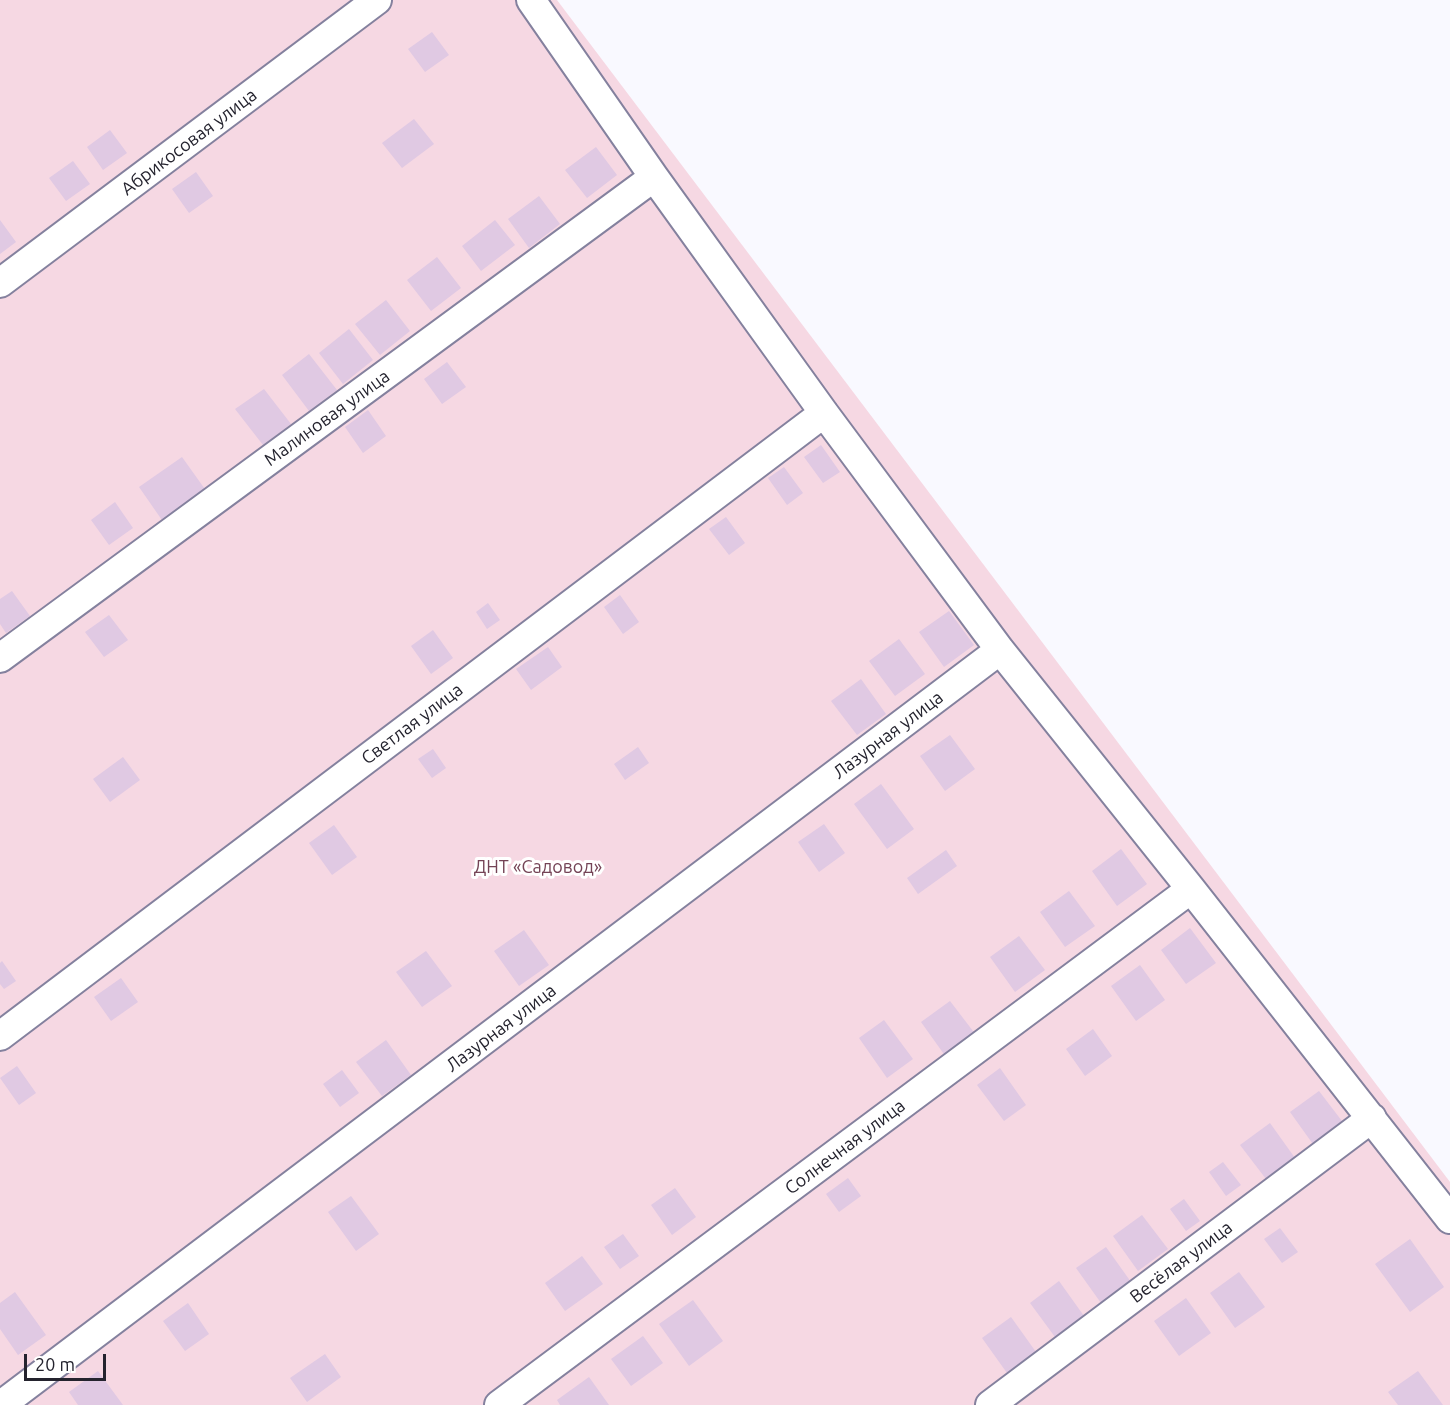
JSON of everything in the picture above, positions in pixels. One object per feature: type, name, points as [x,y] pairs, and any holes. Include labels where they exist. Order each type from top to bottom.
[{"type":"street","name":"Абрикосовая улица","points":[[0,283],[377,0]]},
{"type":"street","points":[[531,0],[654,177],[824,413],[1000,650],[1450,1219]]},
{"type":"street","name":"Малиновая улица","points":[[0,658],[654,177]]},
{"type":"street","name":"Светлая улица","points":[[0,1036],[824,413]]},
{"type":"street","name":"Лазурная улица","points":[[1,1405],[1000,650]]},
{"type":"street","name":"Солнечная улица","points":[[499,1405],[1191,889]]},
{"type":"street","name":"Весёлая улица","points":[[990,1405],[1372,1118]]},
{"type":"green space","name":"ДНТ «Садовод»","points":[[0,0],[557,0],[1450,1182],[1450,1405],[0,1405]]},
{"type":"building","points":[[432,32],[449,55],[425,72],[408,49]]},
{"type":"building","points":[[414,119],[434,144],[402,168],[382,143]]},
{"type":"building","points":[[110,130],[127,153],[103,170],[87,147]]},
{"type":"building","points":[[596,147],[617,175],[587,198],[565,170]]},
{"type":"building","points":[[73,161],[90,184],[66,201],[49,178]]},
{"type":"building","points":[[196,172],[213,196],[189,213],[172,189]]},
{"type":"building","points":[[539,196],[560,224],[529,248],[508,219]]},
{"type":"building","points":[[0,220],[16,242],[0,254]]},
{"type":"building","points":[[495,220],[515,245],[481,271],[462,246]]},
{"type":"building","points":[[437,257],[461,288],[431,311],[407,280]]},
{"type":"building","points":[[386,300],[410,331],[380,355],[355,324]]},
{"type":"building","points":[[349,329],[373,360],[343,384],[319,353]]},
{"type":"building","points":[[309,354],[337,390],[309,411],[282,375]]},
{"type":"building","points":[[447,362],[466,387],[442,404],[424,379]]},
{"type":"building","points":[[264,389],[291,424],[263,445],[235,409]]},
{"type":"building","points":[[368,410],[386,436],[363,453],[345,427]]},
{"type":"building","points":[[821,445],[840,472],[823,483],[804,457]]},
{"type":"building","points":[[182,457],[207,492],[164,523],[139,487]]},
{"type":"building","points":[[784,467],[803,493],[787,505],[768,478]]},
{"type":"building","points":[[115,502],[133,528],[109,545],[91,520]]},
{"type":"building","points":[[726,517],[745,543],[729,555],[709,529]]},
{"type":"building","points":[[12,591],[30,616],[6,633],[0,624],[0,599]]},
{"type":"building","points":[[620,595],[639,622],[623,634],[604,607]]},
{"type":"building","points":[[488,603],[500,620],[487,629],[476,612]]},
{"type":"building","points":[[949,611],[974,645],[944,667],[919,632]]},
{"type":"building","points":[[109,615],[128,640],[104,657],[85,632]]},
{"type":"building","points":[[433,630],[453,658],[431,674],[411,646]]},
{"type":"building","points":[[899,639],[925,674],[895,696],[869,661]]},
{"type":"building","points":[[548,647],[562,667],[531,690],[516,669]]},
{"type":"building","points":[[861,679],[886,714],[857,735],[831,701]]},
{"type":"building","points":[[950,735],[975,769],[945,791],[920,756]]},
{"type":"building","points":[[638,747],[649,763],[625,780],[614,764]]},
{"type":"building","points":[[433,749],[446,768],[432,778],[418,759]]},
{"type":"building","points":[[123,757],[140,780],[110,802],[93,779]]},
{"type":"building","points":[[881,784],[914,829],[887,849],[854,804]]},
{"type":"building","points":[[824,824],[845,853],[819,872],[798,842]]},
{"type":"building","points":[[334,825],[357,857],[332,875],[309,843]]},
{"type":"building","points":[[1121,849],[1147,884],[1117,906],[1092,871]]},
{"type":"building","points":[[946,850],[957,866],[918,894],[907,878]]},
{"type":"building","points":[[1069,891],[1095,926],[1065,947],[1040,912]]},
{"type":"building","points":[[1190,928],[1216,963],[1186,984],[1161,950]]},
{"type":"building","points":[[524,930],[549,965],[519,986],[494,951]]},
{"type":"building","points":[[1019,936],[1045,970],[1015,992],[990,957]]},
{"type":"building","points":[[426,951],[452,986],[422,1007],[396,972]]},
{"type":"building","points":[[2,961],[16,981],[4,989],[0,984],[0,963]]},
{"type":"building","points":[[1140,965],[1165,1000],[1136,1021],[1111,986]]},
{"type":"building","points":[[121,978],[138,1002],[111,1021],[94,997]]},
{"type":"building","points":[[950,1001],[976,1035],[946,1057],[921,1022]]},
{"type":"building","points":[[884,1020],[913,1059],[887,1078],[859,1038]]},
{"type":"building","points":[[1093,1029],[1112,1056],[1085,1076],[1066,1049]]},
{"type":"building","points":[[386,1040],[411,1075],[382,1096],[356,1062]]},
{"type":"building","points":[[17,1066],[36,1093],[19,1105],[0,1078]]},
{"type":"building","points":[[1000,1068],[1026,1105],[1004,1121],[977,1085]]},
{"type":"building","points":[[342,1070],[359,1093],[340,1107],[323,1084]]},
{"type":"building","points":[[1319,1091],[1345,1125],[1315,1147],[1290,1112]]},
{"type":"building","points":[[1270,1123],[1295,1158],[1266,1179],[1240,1145]]},
{"type":"building","points":[[1223,1162],[1241,1185],[1226,1196],[1209,1172]]},
{"type":"building","points":[[848,1178],[861,1196],[839,1212],[826,1194]]},
{"type":"building","points":[[675,1188],[696,1217],[672,1235],[651,1205]]},
{"type":"building","points":[[351,1196],[379,1234],[356,1251],[328,1212]]},
{"type":"building","points":[[1184,1199],[1200,1221],[1186,1231],[1170,1209]]},
{"type":"building","points":[[1142,1215],[1168,1249],[1138,1271],[1113,1236]]},
{"type":"building","points":[[1280,1228],[1298,1252],[1282,1263],[1264,1239]]},
{"type":"building","points":[[623,1234],[639,1256],[620,1269],[604,1247]]},
{"type":"building","points":[[1410,1239],[1444,1287],[1410,1312],[1375,1264]]},
{"type":"building","points":[[1106,1247],[1131,1282],[1101,1303],[1076,1268]]},
{"type":"building","points":[[582,1256],[603,1284],[565,1311],[545,1283]]},
{"type":"building","points":[[1239,1272],[1265,1307],[1235,1328],[1210,1293]]},
{"type":"building","points":[[1059,1281],[1084,1316],[1055,1337],[1030,1303]]},
{"type":"building","points":[[15,1292],[46,1335],[18,1355],[0,1329],[0,1303]]},
{"type":"building","points":[[1186,1298],[1211,1333],[1179,1356],[1154,1321]]},
{"type":"building","points":[[693,1300],[723,1341],[689,1366],[659,1324]]},
{"type":"building","points":[[188,1303],[209,1334],[185,1351],[163,1321]]},
{"type":"building","points":[[1011,1317],[1036,1352],[1007,1373],[982,1338]]},
{"type":"building","points":[[643,1336],[663,1363],[631,1386],[611,1359]]},
{"type":"building","points":[[325,1354],[341,1377],[307,1402],[290,1378]]},
{"type":"building","points":[[98,1371],[123,1405],[78,1405],[69,1392]]},
{"type":"building","points":[[1418,1371],[1443,1405],[1398,1405],[1388,1392]]},
{"type":"building","points":[[589,1377],[609,1405],[560,1405],[557,1400]]}]
